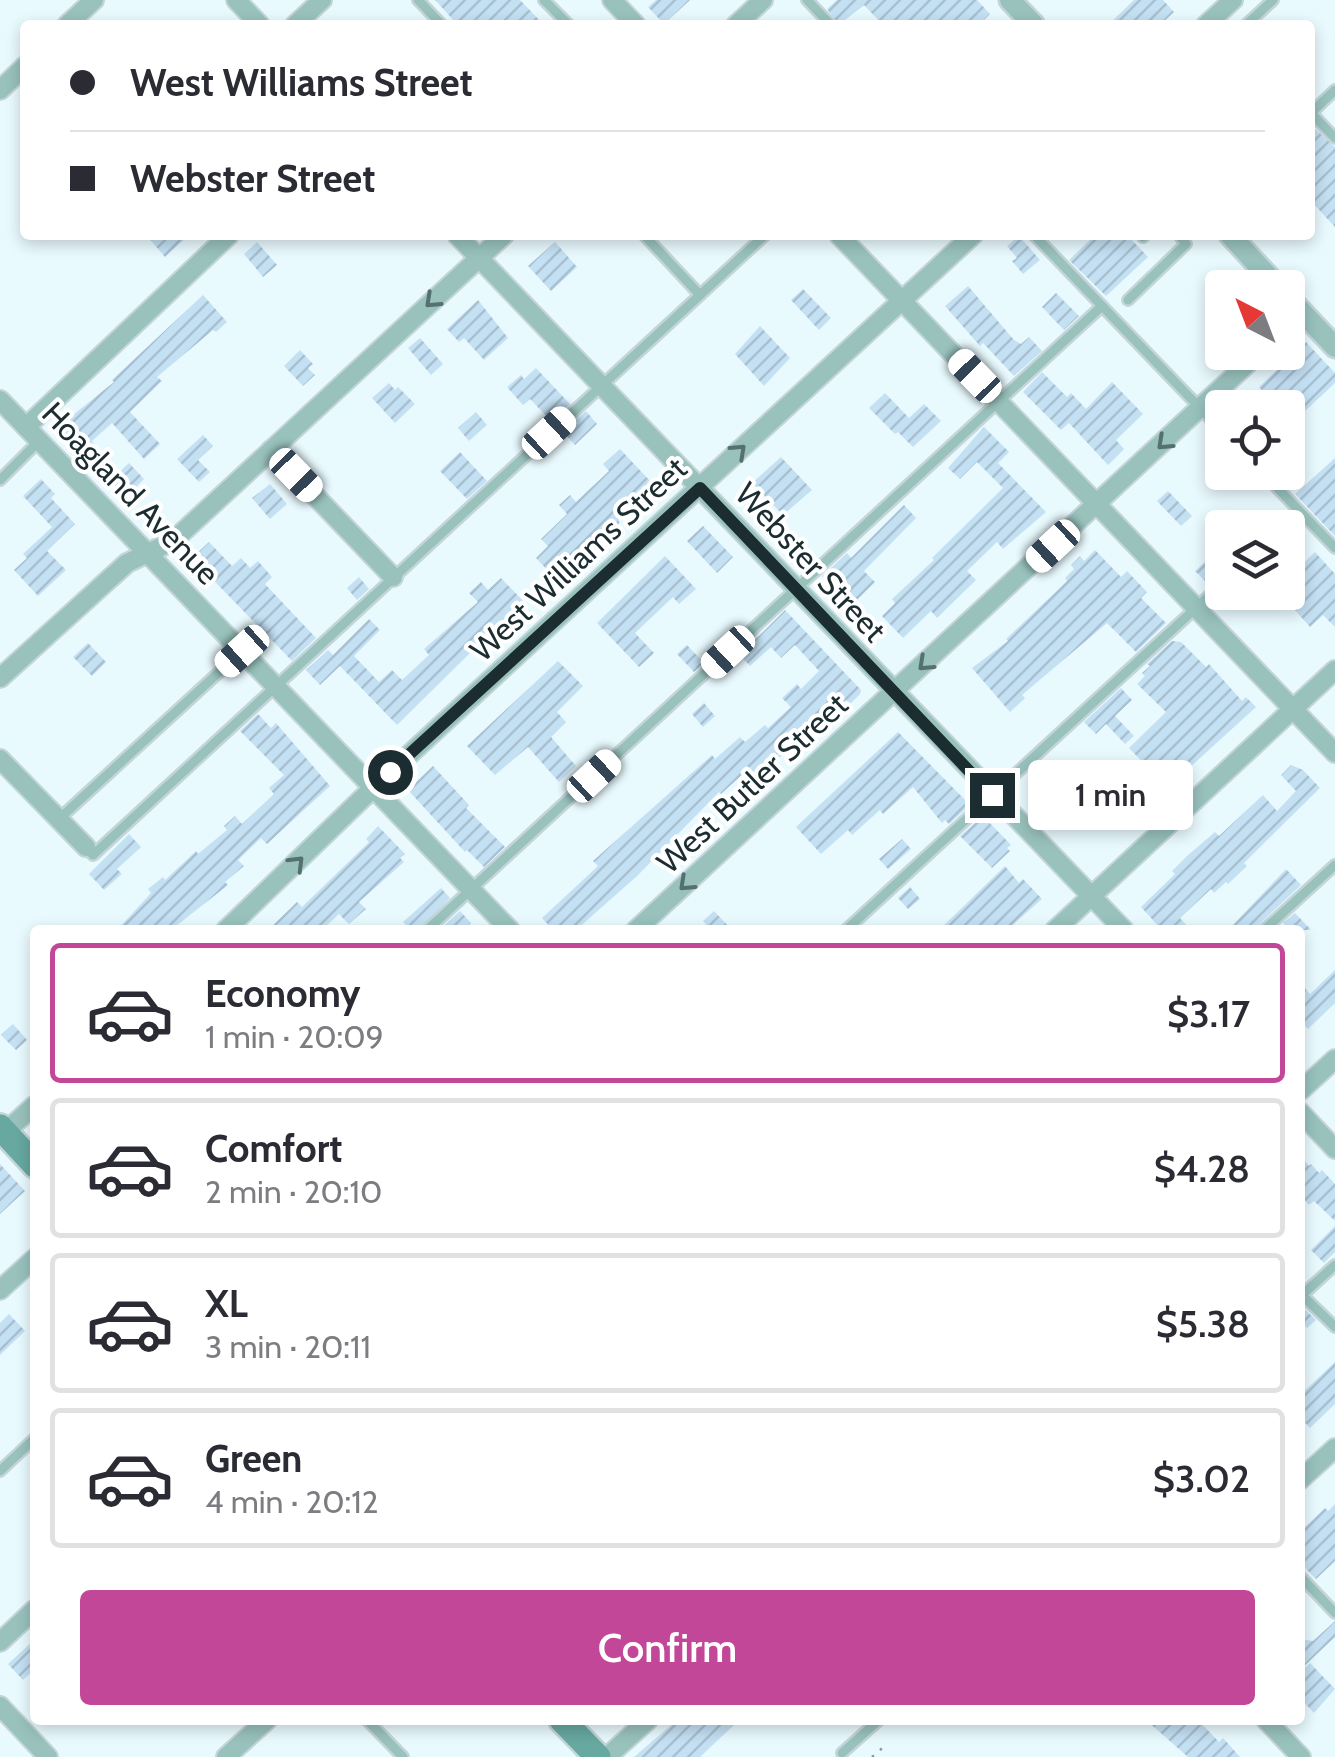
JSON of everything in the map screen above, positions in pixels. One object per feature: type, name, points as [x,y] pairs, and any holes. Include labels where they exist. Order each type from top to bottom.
[{"type":"main road","points":[[2,1130],[30,1160]]},
{"type":"main road","points":[[567,1725],[598,1757]]},
{"type":"street","points":[[73,20],[94,0]]},
{"type":"street","points":[[236,0],[255,20]]},
{"type":"street","points":[[300,20],[322,0]]},
{"type":"street","points":[[612,0],[631,20]]},
{"type":"street","points":[[741,20],[762,0]]},
{"type":"street","points":[[1010,0],[1029,20]]},
{"type":"street","points":[[1218,20],[1233,0]]},
{"type":"street","points":[[0,90],[20,71]]},
{"type":"street","points":[[26,427],[225,240]]},
{"type":"street","name":"Webster Street","points":[[461,240],[1119,925]]},
{"type":"street","points":[[0,678],[127,563],[173,541],[499,240]]},
{"type":"street","points":[[844,240],[1335,753]]},
{"type":"street","name":"West Williams Street","points":[[231,925],[372,788],[968,240]]},
{"type":"street","points":[[1235,240],[1262,270]]},
{"type":"street","points":[[1305,327],[1335,347]]},
{"type":"street","name":"West Butler Street","points":[[641,925],[1241,370]]},
{"type":"street","name":"Hoagland Avenue","points":[[0,400],[505,925]]},
{"type":"street","points":[[272,450],[393,577]]},
{"type":"street","points":[[1060,925],[1335,670]]},
{"type":"street","points":[[0,759],[86,847]]},
{"type":"street","points":[[1305,1086],[1335,1058]]},
{"type":"street","points":[[2,1130],[30,1109]]},
{"type":"street","points":[[1305,1117],[1335,1149]]},
{"type":"street","points":[[0,1290],[30,1263]]},
{"type":"street","points":[[1305,1475],[1335,1448]]},
{"type":"street","points":[[0,1642],[30,1615]]},
{"type":"street","points":[[0,1706],[48,1757]]},
{"type":"street","points":[[226,1757],[261,1725]]},
{"type":"street","points":[[607,1757],[642,1725]]},
{"type":"street","points":[[1271,1725],[1301,1757]]},
{"type":"lane","points":[[418,0],[437,20]]},
{"type":"lane","points":[[544,0],[563,20]]},
{"type":"lane","points":[[807,0],[826,20]]},
{"type":"lane","points":[[1251,20],[1273,0]]},
{"type":"lane","points":[[1315,109],[1335,90]]},
{"type":"lane","points":[[1315,117],[1335,138]]},
{"type":"lane","points":[[649,240],[700,295]]},
{"type":"lane","points":[[86,847],[93,855],[760,240]]},
{"type":"lane","points":[[1039,240],[1205,412]]},
{"type":"lane","points":[[1128,300],[1186,244],[1183,240]]},
{"type":"lane","points":[[433,925],[1102,306]]},
{"type":"lane","points":[[0,480],[39,441]]},
{"type":"lane","points":[[1279,490],[1298,510]]},
{"type":"lane","points":[[1305,517],[1335,548]]},
{"type":"lane","points":[[851,925],[1205,600]]},
{"type":"lane","points":[[59,819],[242,651]]},
{"type":"lane","points":[[1269,925],[1335,865]]},
{"type":"lane","points":[[1305,1292],[1335,1264]]},
{"type":"lane","points":[[1305,1300],[1335,1328]]},
{"type":"lane","points":[[0,1471],[30,1443]]},
{"type":"lane","points":[[1305,1581],[1335,1613]]},
{"type":"lane","points":[[372,1725],[402,1757]]},
{"type":"lane","points":[[842,1753],[873,1725]]},
{"type":"path","points":[[872,1757],[886,1744]]},
{"type":"building","points":[[435,0],[520,0],[539,20],[453,20]]},
{"type":"building","points":[[656,0],[690,0],[668,20],[660,20],[648,7]]},
{"type":"building","points":[[837,0],[977,0],[990,14],[984,20],[878,20],[864,5],[845,20],[835,20],[827,9]]},
{"type":"building","points":[[1134,0],[1163,0],[1174,12],[1165,20],[1113,20]]},
{"type":"building","points":[[1315,129],[1335,147],[1335,227],[1315,205]]},
{"type":"building","points":[[150,240],[184,240],[165,257]]},
{"type":"building","points":[[1022,240],[1040,260],[1023,274],[1012,261],[1017,258],[1007,246]]},
{"type":"building","points":[[1090,240],[1132,240],[1148,257],[1106,296],[1069,260]]},
{"type":"building","points":[[257,242],[277,265],[263,277],[244,254]]},
{"type":"building","points":[[555,242],[577,267],[551,291],[528,266]]},
{"type":"building","points":[[968,286],[1014,340],[1021,344],[1029,337],[1042,351],[1014,376],[983,343],[980,346],[945,306]]},
{"type":"building","points":[[803,289],[831,318],[819,330],[791,300]]},
{"type":"building","points":[[1056,293],[1079,316],[1064,330],[1042,307]]},
{"type":"building","points":[[203,295],[227,322],[157,377],[162,381],[130,412],[160,444],[144,459],[112,423],[92,441],[95,445],[83,456],[58,427],[114,382]]},
{"type":"building","points":[[478,300],[508,338],[484,360],[464,338],[459,342],[447,329]]},
{"type":"building","points":[[760,326],[790,358],[764,386],[735,354]]},
{"type":"building","points":[[420,338],[443,364],[431,375],[408,348]]},
{"type":"building","points":[[1305,343],[1335,373],[1335,383],[1305,411],[1305,390],[1259,387],[1277,370],[1305,370]]},
{"type":"building","points":[[300,350],[313,364],[308,368],[315,375],[303,386],[284,366]]},
{"type":"building","points":[[536,368],[570,404],[551,421],[530,399],[523,405],[507,387]]},
{"type":"building","points":[[1042,372],[1067,397],[1071,393],[1086,409],[1112,382],[1143,414],[1116,440],[1124,449],[1108,465],[1069,423],[1061,430],[1023,392]]},
{"type":"building","points":[[389,383],[415,404],[395,423],[372,398]]},
{"type":"building","points":[[885,393],[909,418],[924,404],[941,421],[913,447],[869,408]]},
{"type":"building","points":[[586,411],[597,424],[575,445],[563,432]]},
{"type":"building","points":[[476,412],[487,425],[469,441],[458,428]]},
{"type":"building","points":[[984,427],[1009,452],[998,463],[1046,512],[1003,549],[997,542],[967,571],[976,580],[937,618],[931,611],[903,638],[882,616],[895,603],[892,599],[1003,488],[977,462],[960,479],[948,468]]},
{"type":"building","points":[[203,435],[213,446],[198,460],[210,472],[199,482],[177,459]]},
{"type":"building","points":[[620,449],[651,482],[628,504],[632,508],[618,520],[620,523],[568,568],[565,565],[553,576],[536,558],[548,546],[541,539],[567,514],[559,505],[570,495],[576,502],[609,471],[603,464]]},
{"type":"building","points":[[460,452],[487,481],[467,499],[440,471]]},
{"type":"building","points":[[781,457],[812,490],[783,515],[752,483]]},
{"type":"building","points":[[1335,458],[1335,536],[1295,494],[1305,490],[1305,485]]},
{"type":"building","points":[[129,463],[144,479],[126,497],[110,481]]},
{"type":"building","points":[[41,479],[55,494],[51,498],[75,524],[47,551],[66,570],[38,596],[14,570],[27,558],[23,554],[52,527],[23,496]]},
{"type":"building","points":[[270,484],[287,504],[270,519],[252,498]]},
{"type":"building","points":[[1168,491],[1192,516],[1181,526],[1157,501]]},
{"type":"building","points":[[904,505],[916,518],[864,571],[875,582],[851,606],[822,576],[847,553],[851,558]]},
{"type":"building","points":[[703,526],[733,557],[717,573],[687,541]]},
{"type":"building","points":[[209,542],[232,566],[241,558],[250,568],[258,561],[272,577],[265,584],[316,638],[292,661],[192,558]]},
{"type":"building","points":[[1095,550],[1121,577],[1127,571],[1147,592],[1141,598],[1166,623],[1136,652],[1107,623],[1022,695],[1025,698],[1010,712],[972,668],[1008,641],[1067,581],[1065,578],[1074,569],[1071,565],[1080,556],[1084,561]]},
{"type":"building","points":[[1315,552],[1335,574],[1335,627],[1323,615],[1310,627],[1295,610],[1305,610],[1305,562]]},
{"type":"building","points":[[665,556],[696,589],[679,604],[673,597],[635,633],[654,653],[639,667],[597,623]]},
{"type":"building","points":[[1205,562],[1205,581],[1195,571]]},
{"type":"building","points":[[359,577],[369,589],[357,600],[347,588]]},
{"type":"building","points":[[501,578],[525,603],[512,616],[515,619],[477,652],[474,649],[397,725],[340,666],[320,685],[306,670],[328,650],[333,655],[369,619],[380,630],[354,656],[379,682],[392,670],[402,680],[429,655],[424,649],[478,602],[469,593],[481,582],[488,590]]},
{"type":"building","points":[[785,610],[861,690],[860,694],[850,704],[846,700],[832,713],[830,710],[753,783],[744,773],[719,792],[636,877],[582,925],[548,925],[542,918],[598,866],[593,861],[712,755],[715,759],[740,737],[745,742],[765,725],[768,728],[791,707],[782,698],[797,684],[801,689],[819,671],[795,645],[781,658],[771,647],[750,666],[740,655]]},
{"type":"building","points":[[1172,641],[1181,642],[1206,667],[1209,664],[1242,701],[1246,697],[1256,707],[1176,780],[1174,777],[1165,785],[1129,748],[1166,712],[1137,684],[1150,666],[1147,664]]},
{"type":"building","points":[[88,643],[106,662],[92,676],[73,657]]},
{"type":"building","points":[[687,645],[704,663],[694,672],[677,654]]},
{"type":"building","points":[[558,661],[583,686],[557,712],[566,722],[551,737],[576,766],[559,782],[528,747],[495,775],[467,746]]},
{"type":"building","points":[[1121,688],[1132,700],[1115,716],[1134,736],[1125,744],[1106,724],[1096,734],[1084,722]]},
{"type":"building","points":[[704,703],[715,716],[703,727],[692,714]]},
{"type":"building","points":[[258,714],[271,728],[276,723],[330,786],[267,844],[261,838],[238,860],[244,866],[225,882],[228,885],[177,925],[122,925],[151,893],[148,889],[227,830],[224,826],[235,816],[242,824],[274,794],[269,788],[284,775],[240,731]]},
{"type":"building","points":[[898,732],[970,805],[949,824],[945,820],[942,823],[913,787],[883,814],[880,810],[852,835],[848,830],[821,854],[796,827]]},
{"type":"building","points":[[1291,765],[1303,770],[1320,788],[1228,884],[1214,893],[1211,889],[1180,918],[1186,925],[1157,925],[1141,907],[1175,874],[1172,871],[1187,856],[1215,832],[1219,836],[1263,795],[1277,811],[1296,791],[1281,775]]},
{"type":"building","points":[[433,766],[469,805],[466,808],[505,847],[484,867],[408,790]]},
{"type":"building","points":[[983,816],[1011,845],[1007,848],[1010,851],[992,868],[960,836]]},
{"type":"building","points":[[378,826],[405,854],[400,858],[404,862],[359,902],[366,909],[349,924],[339,914],[327,925],[273,925],[297,902],[302,907],[369,842],[366,839]]},
{"type":"building","points":[[129,834],[141,847],[117,869],[122,874],[104,890],[89,874]]},
{"type":"building","points":[[902,839],[911,849],[888,869],[879,859]]},
{"type":"building","points":[[1005,866],[1019,883],[1023,879],[1042,899],[1013,925],[944,925]]},
{"type":"building","points":[[1286,869],[1301,885],[1258,925],[1233,925]]},
{"type":"building","points":[[910,887],[920,899],[908,909],[898,898]]},
{"type":"building","points":[[441,888],[450,898],[424,925],[403,922]]},
{"type":"building","points":[[460,911],[471,923],[469,925],[445,925]]},
{"type":"building","points":[[714,911],[727,925],[707,925],[703,921]]},
{"type":"building","points":[[1295,913],[1311,930],[1305,930],[1305,925],[1283,923]]},
{"type":"building","points":[[1335,970],[1335,1003],[1308,1029],[1305,988],[1310,994]]},
{"type":"building","points":[[13,1024],[27,1040],[16,1050],[1,1035]]},
{"type":"building","points":[[1305,1161],[1319,1173],[1322,1170],[1335,1184],[1335,1221],[1314,1201],[1309,1205],[1305,1201]]},
{"type":"building","points":[[0,1164],[25,1191],[0,1214]]},
{"type":"building","points":[[1335,1226],[1335,1252],[1324,1263],[1311,1250]]},
{"type":"building","points":[[1305,1310],[1316,1320],[1305,1326]]},
{"type":"building","points":[[9,1314],[25,1331],[0,1355],[0,1323]]},
{"type":"building","points":[[1335,1362],[1335,1404],[1310,1428],[1305,1422],[1305,1390]]},
{"type":"building","points":[[1335,1504],[1335,1561],[1316,1579],[1305,1568],[1305,1527],[1325,1508],[1328,1511]]},
{"type":"building","points":[[1335,1621],[1335,1637],[1305,1665],[1305,1640],[1313,1641]]},
{"type":"building","points":[[30,1644],[30,1674],[23,1680],[8,1664]]},
{"type":"building","points":[[1310,1663],[1335,1689],[1314,1713],[1305,1703],[1305,1668]]},
{"type":"building","points":[[671,1725],[734,1725],[700,1757],[634,1757]]},
{"type":"building","points":[[1152,1725],[1203,1725],[1219,1742],[1223,1738],[1240,1757],[1188,1757]]},
{"type":"route","points":[[390,772],[700,488],[992,795]]}]
